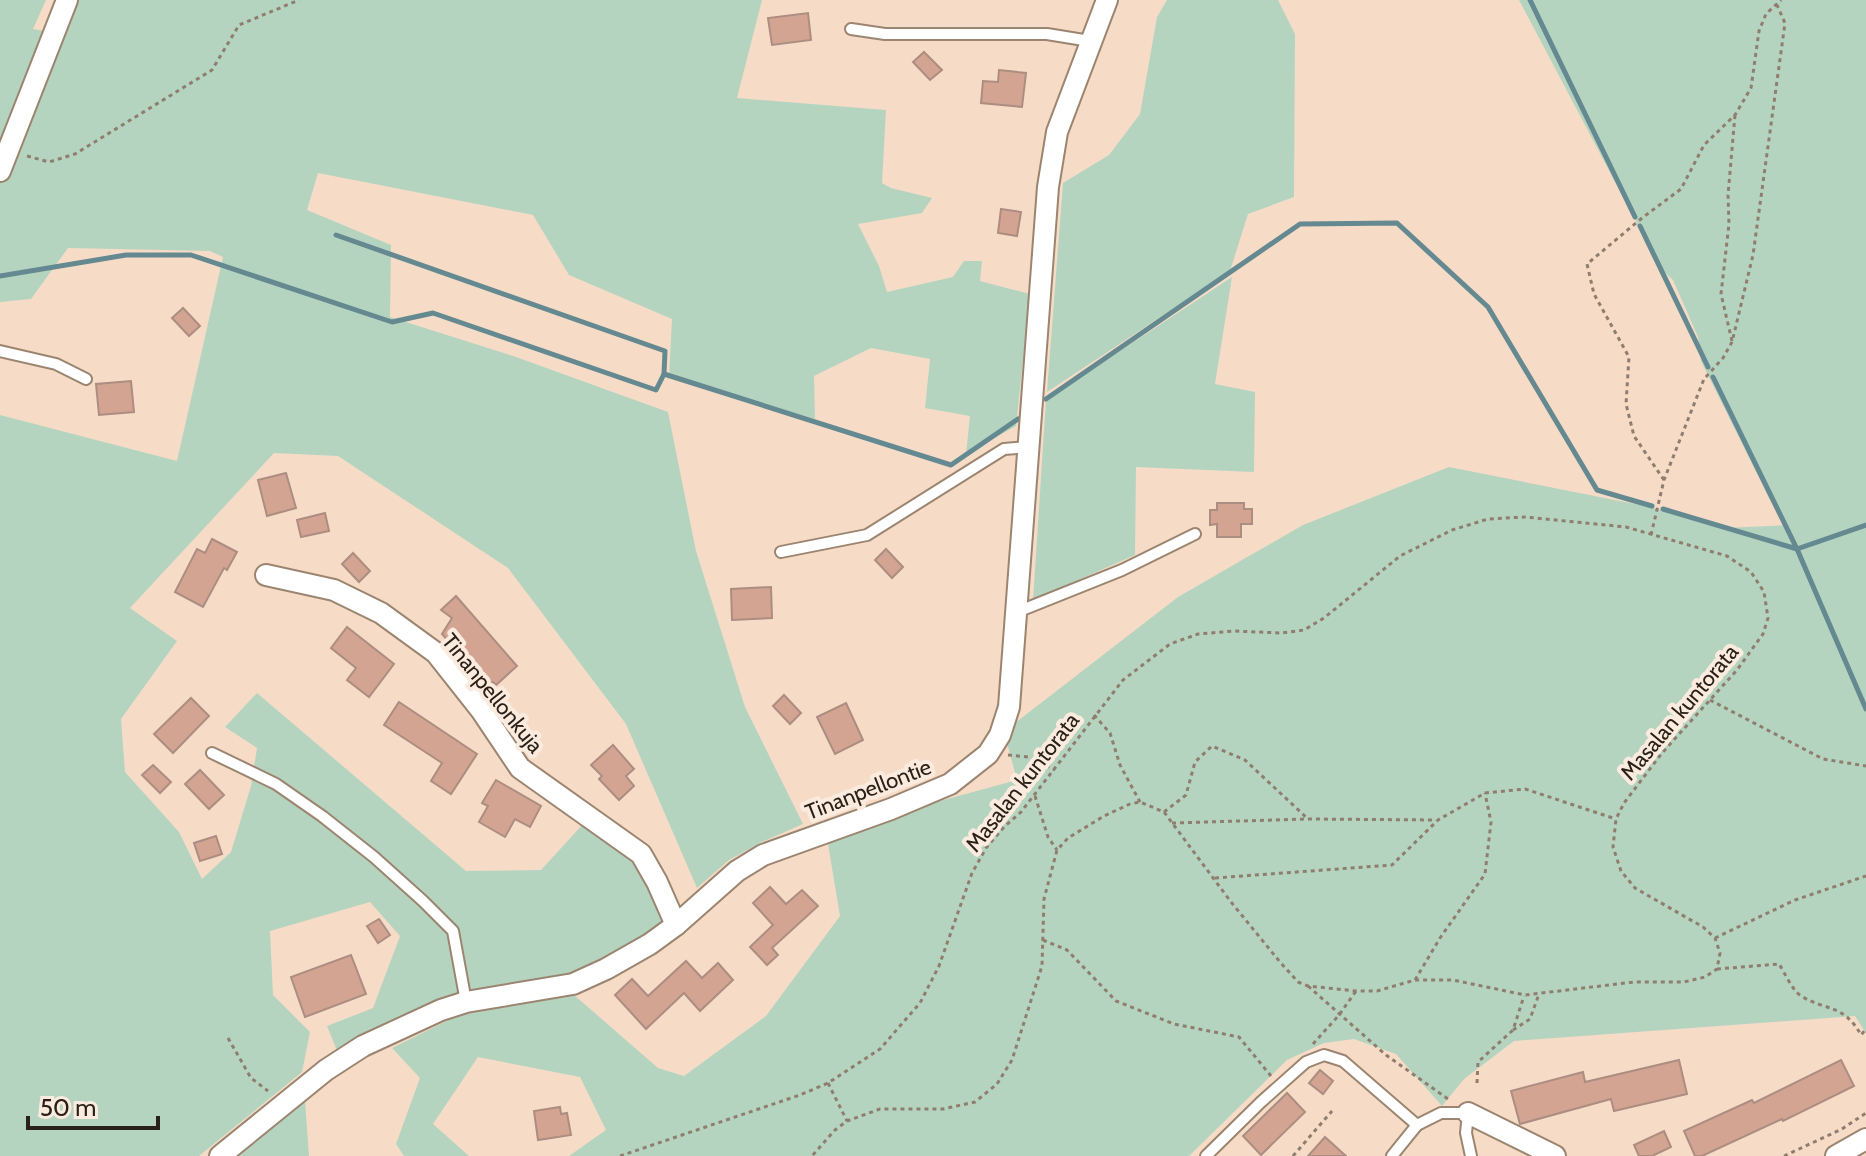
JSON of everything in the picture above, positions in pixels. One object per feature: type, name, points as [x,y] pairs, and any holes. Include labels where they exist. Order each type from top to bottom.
[{"type":"street","points":[[0,171],[67,0]]},
{"type":"street","name":"Tinanpellontie","points":[[220,1156],[326,1070],[363,1046],[441,1010],[466,1002],[573,984],[606,969],[650,944],[737,871],[763,855],[891,809],[950,784],[988,754],[1000,735],[1009,707],[1048,187],[1057,132],[1107,0]]},
{"type":"street","name":"Tinanpellonkuja","points":[[266,575],[334,590],[381,613],[436,653],[481,710],[520,768],[641,854],[676,925]]},
{"type":"street","points":[[1468,1113],[1555,1156]]},
{"type":"street","points":[[1836,1156],[1866,1139]]},
{"type":"lane","points":[[851,29],[885,34],[1047,34],[1090,41]]},
{"type":"lane","points":[[0,351],[56,364],[86,379]]},
{"type":"lane","points":[[781,552],[867,535],[1004,449],[1029,447]]},
{"type":"lane","points":[[1017,612],[1122,570],[1195,534]]},
{"type":"lane","points":[[212,753],[276,784],[322,816],[423,901],[453,931],[466,1002]]},
{"type":"lane","points":[[1206,1156],[1306,1062],[1324,1055],[1343,1061],[1417,1125]]},
{"type":"lane","points":[[1392,1156],[1417,1125],[1441,1113],[1468,1113],[1466,1133],[1471,1156]]},
{"type":"path","points":[[8,151],[49,162],[75,154],[212,70],[239,25],[299,0]]},
{"type":"path","points":[[1664,480],[1634,436],[1626,404],[1629,357],[1594,294],[1587,264],[1681,189],[1704,145],[1735,115],[1751,88],[1759,31],[1766,14],[1781,0]]},
{"type":"path","points":[[1651,535],[1664,480],[1704,379],[1723,358],[1732,342],[1753,255],[1785,23],[1777,5]]},
{"type":"path","points":[[1732,342],[1721,294],[1729,224],[1728,195],[1735,115]]},
{"type":"path","name":"Masalan kuntorata","points":[[620,1156],[800,1095],[828,1083],[880,1049],[920,1003],[939,966],[972,873],[986,848],[1035,796],[1123,680],[1170,644],[1198,634],[1304,630],[1324,618],[1400,556],[1452,530],[1488,519],[1525,517],[1626,527],[1727,556],[1751,572],[1764,592],[1768,618],[1763,634],[1737,670],[1662,753],[1624,803],[1616,819]]},
{"type":"path","points":[[1710,700],[1823,759],[1866,766]]},
{"type":"path","points":[[1094,715],[1110,733],[1120,765],[1140,802]]},
{"type":"path","points":[[1164,812],[1186,795],[1195,762],[1212,746],[1245,760],[1308,819]]},
{"type":"path","points":[[988,754],[1029,757],[1055,770]]},
{"type":"path","points":[[1212,878],[1392,865],[1438,820],[1485,793],[1525,789],[1616,819],[1613,847],[1621,871],[1635,888],[1703,927],[1715,938],[1720,953],[1717,969]]},
{"type":"path","points":[[1415,980],[1485,874],[1491,822],[1485,793]]},
{"type":"path","points":[[1035,796],[1048,837],[1057,850]]},
{"type":"path","points":[[812,1156],[847,1121],[880,1109],[943,1109],[975,1102],[997,1084],[1012,1060],[1042,966],[1044,899],[1057,850],[1068,838],[1104,816],[1140,802],[1164,812],[1212,878],[1280,962],[1298,982],[1308,986],[1377,991],[1415,980],[1453,980],[1525,995],[1634,982],[1684,982],[1705,977],[1717,969],[1779,964],[1799,995],[1835,1009],[1854,1022],[1861,1035],[1866,1029]]},
{"type":"path","points":[[1172,823],[1308,819],[1438,820]]},
{"type":"path","points":[[1715,938],[1795,900],[1866,876]]},
{"type":"path","points":[[1043,940],[1067,950],[1116,1001],[1174,1024],[1239,1037],[1279,1086]]},
{"type":"path","points":[[1308,986],[1386,1055],[1468,1113]]},
{"type":"path","points":[[1306,1062],[1313,1044],[1356,991]]},
{"type":"path","points":[[1477,1083],[1478,1062],[1530,1019],[1539,994]]},
{"type":"path","points":[[1513,1030],[1525,995]]},
{"type":"path","points":[[228,1038],[251,1078],[284,1103]]},
{"type":"path","points":[[828,1083],[847,1121]]},
{"type":"path","points":[[1293,1156],[1332,1111]]},
{"type":"path","points":[[1784,1156],[1842,1129],[1866,1113]]},
{"type":"green space","points":[[0,0],[46,0],[33,29],[55,33],[67,0],[762,0],[737,98],[886,110],[882,183],[932,198],[922,213],[858,224],[879,266],[887,292],[953,277],[964,261],[982,261],[980,281],[1030,294],[1016,426],[966,454],[970,416],[925,408],[930,359],[871,348],[814,376],[815,419],[669,377],[672,319],[569,275],[533,215],[318,173],[307,210],[391,245],[390,317],[516,357],[668,412],[696,551],[745,707],[803,824],[729,860],[697,888],[626,724],[508,568],[338,456],[274,453],[130,608],[177,641],[121,719],[125,772],[179,832],[202,879],[231,852],[251,786],[257,748],[225,727],[257,693],[466,871],[541,870],[584,823],[633,860],[663,920],[633,944],[570,974],[440,1001],[389,1021],[338,1053],[327,1026],[373,1008],[400,936],[370,902],[270,931],[273,995],[310,1032],[302,1072],[199,1156],[0,1156],[0,415],[177,461],[223,257],[210,251],[68,248],[31,299],[0,302]]},
{"type":"green space","points":[[1167,0],[1278,0],[1295,34],[1294,197],[1248,214],[1230,271],[1047,392],[1063,183],[1109,155],[1140,114],[1157,17]]},
{"type":"green space","points":[[1519,0],[1866,0],[1866,1033],[1855,1016],[1514,1041],[1464,1079],[1442,1106],[1396,1054],[1354,1039],[1324,1043],[1287,1060],[1189,1156],[569,1156],[606,1130],[580,1077],[478,1057],[433,1124],[469,1156],[404,1156],[396,1144],[420,1078],[392,1048],[465,1012],[573,994],[658,1068],[684,1076],[766,1016],[840,916],[826,832],[1017,780],[1007,743],[1011,726],[1178,597],[1303,525],[1449,467],[1650,507],[1724,528],[1788,525],[1770,500],[1701,361],[1698,337],[1673,280],[1661,269]]},
{"type":"green space","points":[[1232,277],[1215,384],[1255,392],[1254,472],[1136,467],[1135,555],[1033,600],[1046,400]]},
{"type":"green space","points":[[305,1101],[309,1156],[238,1156]]},
{"type":"building","points":[[808,13],[811,40],[772,45],[768,18]]},
{"type":"building","points":[[924,52],[942,70],[930,80],[913,62]]},
{"type":"building","points":[[999,70],[1026,73],[1022,107],[981,103],[983,81],[998,82]]},
{"type":"building","points":[[1001,209],[1021,212],[1017,236],[998,233]]},
{"type":"building","points":[[183,308],[200,326],[189,336],[172,318]]},
{"type":"building","points":[[131,381],[134,412],[99,415],[96,384]]},
{"type":"building","points":[[286,473],[296,508],[267,516],[258,480]]},
{"type":"building","points":[[1217,503],[1244,503],[1244,509],[1252,509],[1252,524],[1241,524],[1241,537],[1217,537],[1217,524],[1210,525],[1210,510],[1217,510]]},
{"type":"building","points":[[325,513],[329,531],[301,537],[297,520]]},
{"type":"building","points":[[212,539],[237,552],[227,570],[224,568],[203,607],[175,592],[197,549],[205,553]]},
{"type":"building","points":[[886,549],[903,567],[892,578],[875,560]]},
{"type":"building","points":[[353,553],[370,571],[359,582],[342,564]]},
{"type":"building","points":[[771,587],[772,618],[732,620],[731,589]]},
{"type":"building","points":[[456,596],[517,666],[496,685],[493,682],[488,686],[472,668],[468,672],[456,657],[459,654],[442,634],[452,618],[441,610]]},
{"type":"building","points":[[347,627],[394,664],[369,697],[347,680],[356,668],[331,648]]},
{"type":"building","points":[[784,695],[801,713],[790,724],[773,706]]},
{"type":"building","points":[[191,698],[209,716],[173,753],[154,734]]},
{"type":"building","points":[[399,702],[477,754],[451,794],[431,781],[442,763],[384,725]]},
{"type":"building","points":[[846,703],[863,740],[835,754],[817,717]]},
{"type":"building","points":[[613,745],[634,769],[626,776],[634,786],[619,800],[599,779],[602,776],[591,765]]},
{"type":"building","points":[[153,765],[171,782],[160,793],[142,775]]},
{"type":"building","points":[[200,770],[224,795],[209,809],[185,784]]},
{"type":"building","points":[[496,780],[541,806],[530,827],[515,819],[505,837],[479,822],[488,806],[482,803]]},
{"type":"building","points":[[216,836],[222,854],[200,861],[194,843]]},
{"type":"building","points":[[770,887],[786,904],[802,890],[818,906],[772,948],[778,955],[767,965],[750,947],[773,925],[753,903]]},
{"type":"building","points":[[379,919],[390,935],[378,943],[367,926]]},
{"type":"building","points":[[351,955],[366,994],[305,1017],[291,977]]},
{"type":"building","points":[[686,961],[702,978],[718,963],[733,980],[700,1011],[684,993],[646,1029],[615,995],[632,979],[648,996]]},
{"type":"building","points":[[1679,1060],[1687,1094],[1614,1111],[1611,1099],[1520,1124],[1511,1091],[1583,1072],[1585,1082]]},
{"type":"building","points":[[1841,1060],[1854,1086],[1783,1121],[1702,1156],[1695,1156],[1684,1131],[1752,1100],[1754,1103]]},
{"type":"building","points":[[1320,1070],[1333,1081],[1323,1094],[1309,1083]]},
{"type":"building","points":[[1287,1093],[1305,1112],[1261,1155],[1243,1136]]},
{"type":"building","points":[[560,1107],[561,1114],[567,1113],[571,1135],[538,1140],[534,1111]]},
{"type":"building","points":[[1664,1131],[1671,1147],[1652,1156],[1639,1156],[1634,1145]]},
{"type":"building","points":[[1325,1137],[1346,1156],[1308,1156]]},
{"type":"waterway","points":[[1530,0],[1635,217]]},
{"type":"waterway","points":[[1046,399],[1300,224],[1397,223],[1488,307],[1597,490],[1652,506]]},
{"type":"waterway","points":[[1640,226],[1708,367]]},
{"type":"waterway","points":[[336,235],[665,351],[664,374]]},
{"type":"waterway","points":[[0,276],[126,255],[191,255],[392,322],[433,313],[656,390],[664,374],[951,465],[1018,419]]},
{"type":"waterway","points":[[1713,377],[1797,549],[1866,709]]},
{"type":"waterway","points":[[1663,509],[1797,549],[1866,525]]}]
